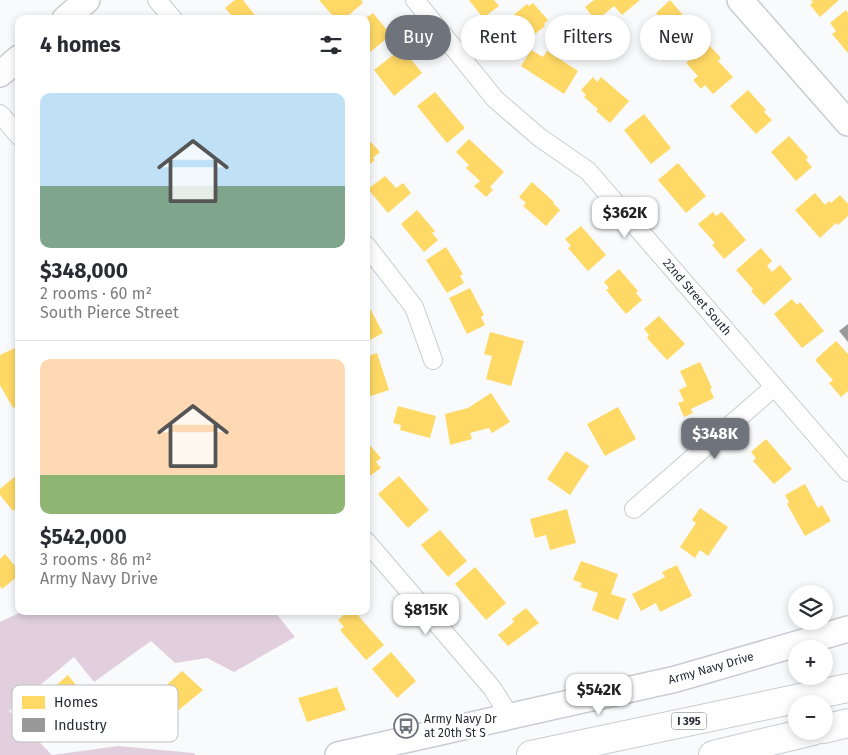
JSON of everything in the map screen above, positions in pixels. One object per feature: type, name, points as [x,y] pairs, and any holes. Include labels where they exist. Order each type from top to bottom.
[{"type":"highway","name":"I 395","points":[[531,755],[848,688]]},
{"type":"highway","points":[[833,727],[848,723]]},
{"type":"highway","points":[[713,755],[788,737]]},
{"type":"street","points":[[70,15],[87,0]]},
{"type":"street","points":[[157,0],[170,15]]},
{"type":"street","name":"22nd Street South","points":[[415,0],[495,99],[540,137],[588,172],[848,472]]},
{"type":"street","points":[[740,0],[848,124]]},
{"type":"street","points":[[0,74],[15,61]]},
{"type":"street","points":[[0,114],[15,131]]},
{"type":"street","points":[[370,250],[414,307],[433,360]]},
{"type":"street","points":[[634,510],[774,386]]},
{"type":"street","points":[[370,546],[492,688],[509,715]]},
{"type":"street","name":"Army Navy Drive","points":[[338,755],[509,715],[676,679],[848,629]]},
{"type":"shaded area","points":[[15,615],[277,615],[295,637],[234,672],[207,658],[175,663],[151,641],[94,682],[74,657],[40,685],[12,685],[12,709],[9,711],[12,714],[12,742],[39,742],[52,755],[0,755],[0,622]]},
{"type":"shaded area","points":[[118,746],[194,753],[195,755],[52,755]]},
{"type":"building: Homes","points":[[235,0],[243,0],[255,15],[231,15],[225,8]]},
{"type":"building: Homes","points":[[319,0],[361,0],[363,3],[349,15],[332,15]]},
{"type":"building: Homes","points":[[469,0],[494,0],[499,6],[487,15],[481,15]]},
{"type":"building: Homes","points":[[594,0],[640,0],[622,15],[614,6],[603,15],[591,15],[585,7]]},
{"type":"building: Homes","points":[[670,0],[683,15],[658,15],[656,13]]},
{"type":"building: Homes","points":[[811,0],[839,0],[820,17],[810,5],[813,2]]},
{"type":"building: Homes","points":[[533,3],[545,17],[545,26],[535,34],[535,15],[513,15],[527,4],[529,6]]},
{"type":"building: Homes","points":[[846,10],[848,13],[848,53],[832,34],[836,31],[830,23]]},
{"type":"building: Homes","points":[[373,13],[385,28],[385,40],[370,52],[370,15]]},
{"type":"building: Homes","points":[[711,47],[721,58],[718,61],[733,77],[713,94],[705,85],[701,89],[693,80],[698,76],[686,63],[689,60],[711,60]]},
{"type":"building: Homes","points":[[535,52],[543,57],[545,54],[545,60],[561,60],[578,71],[564,94],[521,66],[525,60],[535,60]]},
{"type":"building: Homes","points":[[387,60],[412,60],[422,73],[394,96],[374,70]]},
{"type":"building: Homes","points":[[593,77],[597,82],[601,77],[629,101],[610,123],[596,111],[598,109],[584,97],[586,95],[581,90]]},
{"type":"building: Homes","points":[[748,90],[766,110],[764,112],[772,120],[756,134],[730,106]]},
{"type":"building: Homes","points":[[435,92],[465,128],[447,143],[417,106]]},
{"type":"building: Homes","points":[[644,114],[671,148],[651,164],[624,130]]},
{"type":"building: Homes","points":[[789,136],[808,157],[806,160],[812,167],[796,181],[771,152]]},
{"type":"building: Homes","points":[[469,139],[504,172],[490,187],[493,190],[486,197],[474,186],[480,181],[466,168],[469,165],[456,152]]},
{"type":"building: Homes","points":[[370,143],[380,152],[370,164]]},
{"type":"building: Homes","points":[[678,163],[706,196],[686,213],[658,180]]},
{"type":"building: Homes","points":[[385,176],[396,188],[403,183],[411,193],[388,213],[370,191],[370,187]]},
{"type":"building: Homes","points":[[532,182],[560,210],[546,226],[523,206],[526,203],[519,197]]},
{"type":"building: Homes","points":[[815,193],[825,205],[829,201],[831,203],[840,195],[848,204],[848,216],[838,225],[836,223],[820,238],[795,210]]},
{"type":"building: Homes","points":[[417,210],[435,231],[432,233],[438,240],[424,252],[401,224]]},
{"type":"building: Homes","points":[[713,212],[716,216],[722,212],[746,240],[724,259],[712,245],[715,243],[698,224]]},
{"type":"building: Homes","points":[[581,226],[606,255],[588,271],[568,248],[571,246],[565,239]]},
{"type":"building: Homes","points":[[446,247],[463,274],[460,276],[464,283],[447,293],[426,260]]},
{"type":"building: Homes","points":[[761,248],[772,261],[767,266],[772,272],[780,265],[792,279],[764,305],[736,270]]},
{"type":"building: Homes","points":[[619,269],[638,291],[636,293],[642,300],[626,314],[606,290],[609,288],[604,282]]},
{"type":"building: Homes","points":[[470,288],[484,315],[481,317],[485,325],[467,334],[449,298]]},
{"type":"building: Homes","points":[[792,299],[797,305],[800,302],[824,331],[802,348],[774,314]]},
{"type":"building: Homes","points":[[370,309],[383,333],[370,340]]},
{"type":"building: Homes","points":[[659,316],[685,344],[667,360],[647,338],[649,335],[644,329]]},
{"type":"building: Homes","points":[[490,332],[524,341],[511,386],[486,379],[492,356],[484,354]]},
{"type":"building: Homes","points":[[836,341],[848,354],[848,391],[841,397],[829,383],[833,380],[815,360]]},
{"type":"building: Homes","points":[[15,348],[15,407],[13,408],[0,385],[0,355]]},
{"type":"building: Homes","points":[[377,353],[389,390],[370,396],[370,356]]},
{"type":"building: Homes","points":[[700,362],[712,388],[710,389],[714,398],[691,409],[693,413],[684,417],[678,403],[684,401],[679,390],[687,386],[680,371]]},
{"type":"building: Homes","points":[[491,393],[510,422],[492,433],[489,428],[470,433],[472,439],[450,445],[445,414],[468,408]]},
{"type":"building: Homes","points":[[398,406],[436,416],[430,438],[400,430],[401,425],[393,423]]},
{"type":"building: Homes","points":[[618,407],[636,439],[605,456],[587,424]]},
{"type":"building: Homes","points":[[766,439],[792,469],[774,484],[753,461],[756,458],[751,452]]},
{"type":"building: Homes","points":[[370,446],[381,458],[376,462],[381,468],[370,476]]},
{"type":"building: Homes","points":[[566,451],[589,466],[570,495],[547,479]]},
{"type":"building: Homes","points":[[15,476],[15,509],[13,511],[0,495],[0,489]]},
{"type":"building: Homes","points":[[399,476],[429,510],[408,528],[378,494]]},
{"type":"building: Homes","points":[[805,484],[818,508],[822,505],[831,521],[805,536],[787,504],[789,502],[785,495]]},
{"type":"building: Homes","points":[[700,508],[728,527],[708,556],[700,550],[695,558],[680,547],[696,523],[692,520]]},
{"type":"building: Homes","points":[[567,509],[576,543],[550,550],[546,535],[535,538],[530,519]]},
{"type":"building: Homes","points":[[440,530],[467,561],[448,577],[421,545]]},
{"type":"building: Homes","points":[[5,554],[15,566],[15,578],[2,589],[0,586],[0,559]]},
{"type":"building: Homes","points":[[581,561],[618,574],[611,594],[626,599],[618,620],[592,610],[598,593],[580,587],[582,583],[573,580]]},
{"type":"building: Homes","points":[[677,565],[692,596],[660,612],[656,603],[641,611],[632,594],[665,577],[662,572]]},
{"type":"building: Homes","points":[[475,567],[506,603],[486,620],[455,584]]},
{"type":"building: Homes","points":[[526,608],[539,623],[508,646],[498,635],[514,622],[512,619]]},
{"type":"building: Homes","points":[[344,615],[358,615],[384,645],[366,660],[340,630],[344,627],[338,620]]},
{"type":"building: Homes","points":[[391,652],[416,681],[397,698],[372,669]]},
{"type":"building: Homes","points":[[182,671],[203,690],[178,711],[178,685],[167,685]]},
{"type":"building: Homes","points":[[68,675],[76,685],[56,685]]},
{"type":"building: Homes","points":[[337,687],[346,710],[307,722],[298,698]]},
{"type":"building: Industry","points":[[848,324],[848,342],[839,331]]},
{"type":"place","name":"Army Navy Dr at 20th St S","points":[[406,726]]}]
